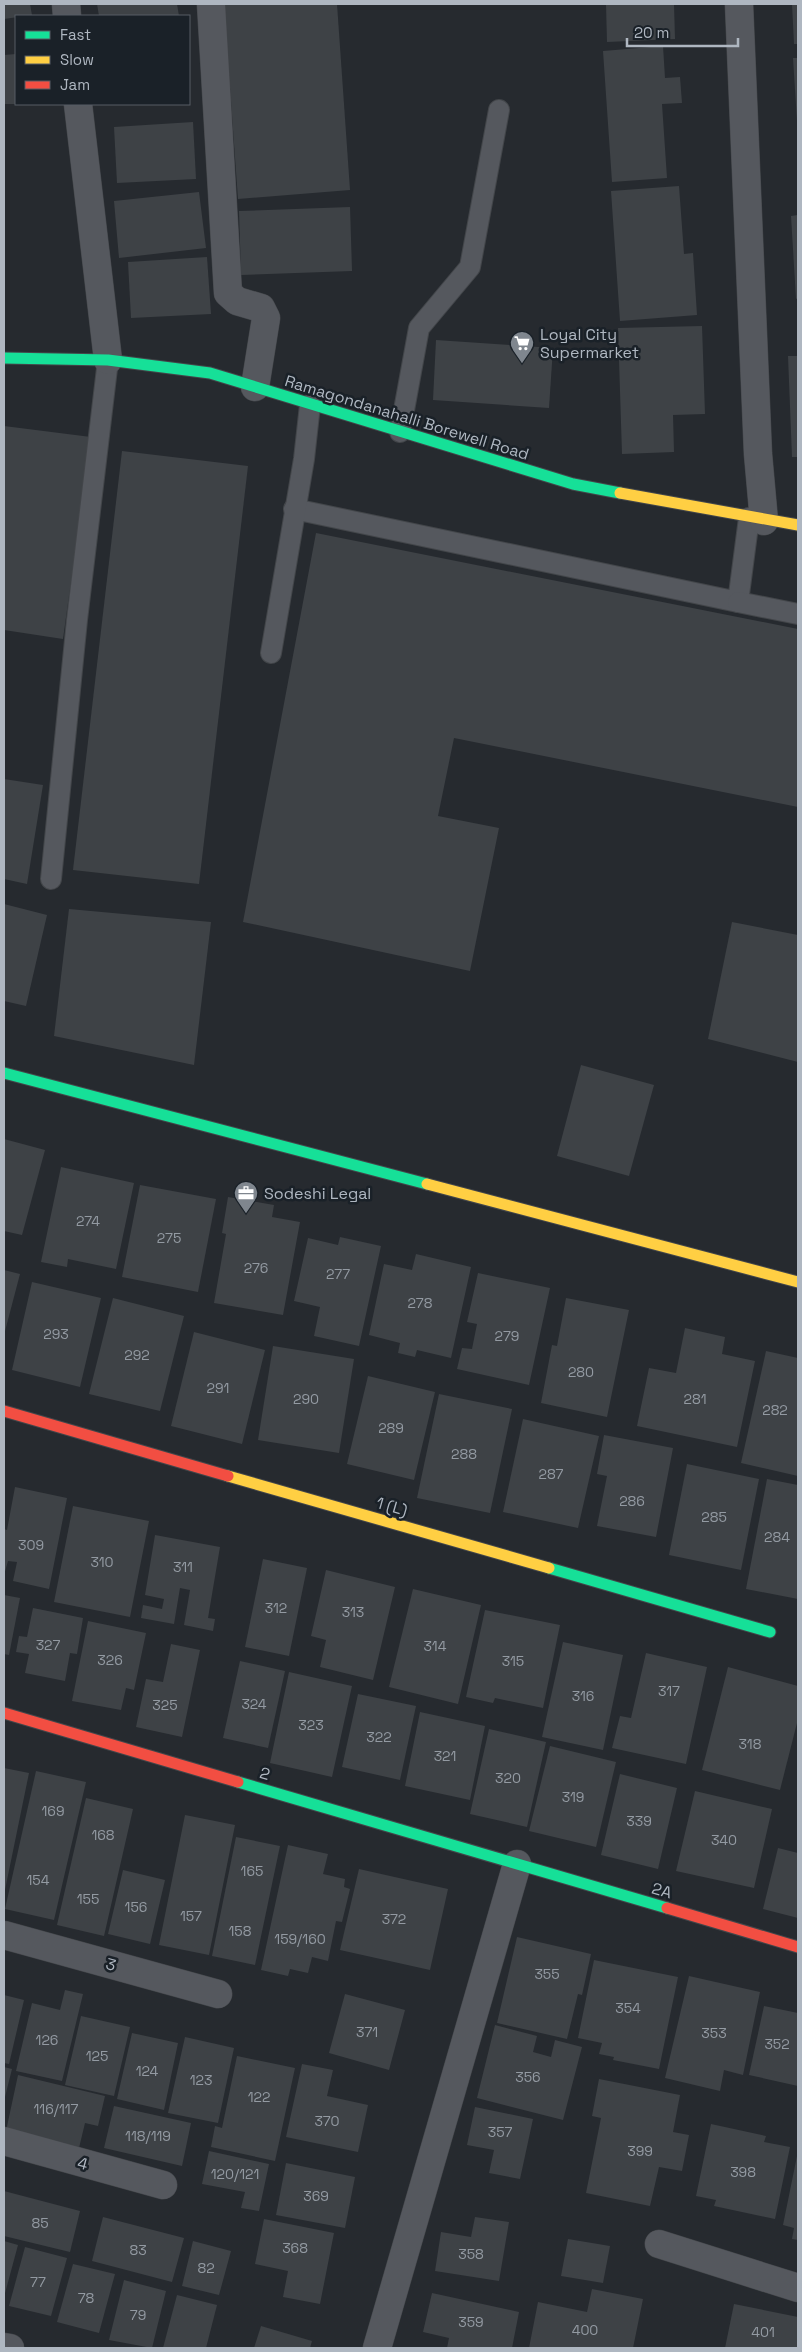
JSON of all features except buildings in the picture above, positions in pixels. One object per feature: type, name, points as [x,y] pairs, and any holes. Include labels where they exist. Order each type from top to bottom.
[{"type":"street","points":[[211,4],[228,293],[237,301],[260,308],[266,318],[255,387]]},
{"type":"street","points":[[739,4],[758,454],[757,519]]},
{"type":"street","points":[[78,105],[108,360]]},
{"type":"street","name":"Ramagondanahalli Borewell Road","points":[[4,358],[108,360],[210,372],[310,405],[573,484],[798,525]]},
{"type":"street","points":[[4,1073],[798,1282]]},
{"type":"street","name":"1 (L)","points":[[4,1411],[770,1632]]},
{"type":"street","name":"2","points":[[4,1712],[517,1864]]},
{"type":"street","points":[[377,2348],[517,1864]]},
{"type":"street","name":"2A","points":[[517,1864],[798,1947]]},
{"type":"street","name":"3","points":[[4,1935],[218,1994]]},
{"type":"street","name":"4","points":[[4,2141],[163,2185]]},
{"type":"street","points":[[659,2244],[798,2288]]},
{"type":"street","points":[[4,2346],[10,2348]]},
{"type":"lane","points":[[400,432],[419,328],[470,267],[499,110]]},
{"type":"lane","points":[[51,879],[108,360]]},
{"type":"lane","points":[[271,653],[304,459],[310,405]]},
{"type":"lane","points":[[294,509],[798,614]]},
{"type":"lane","points":[[738,602],[757,519]]},
{"type":"traffic: fast","points":[[4,358],[108,360],[210,373],[573,484],[620,493]]},
{"type":"traffic: fast","points":[[4,1073],[427,1184]]},
{"type":"traffic: fast","points":[[549,1568],[770,1632]]},
{"type":"traffic: fast","points":[[238,1782],[667,1908]]},
{"type":"traffic: slow","points":[[620,493],[798,525]]},
{"type":"traffic: slow","points":[[427,1184],[798,1282]]},
{"type":"traffic: slow","points":[[228,1476],[549,1568]]},
{"type":"traffic: jam","points":[[4,1411],[228,1476]]},
{"type":"traffic: jam","points":[[4,1713],[238,1782]]},
{"type":"traffic: jam","points":[[667,1908],[798,1947]]},
{"type":"place","name":"Loyal City Supermarket","points":[[522,364]]},
{"type":"place","name":"Sodeshi Legal","points":[[246,1214]]}]
